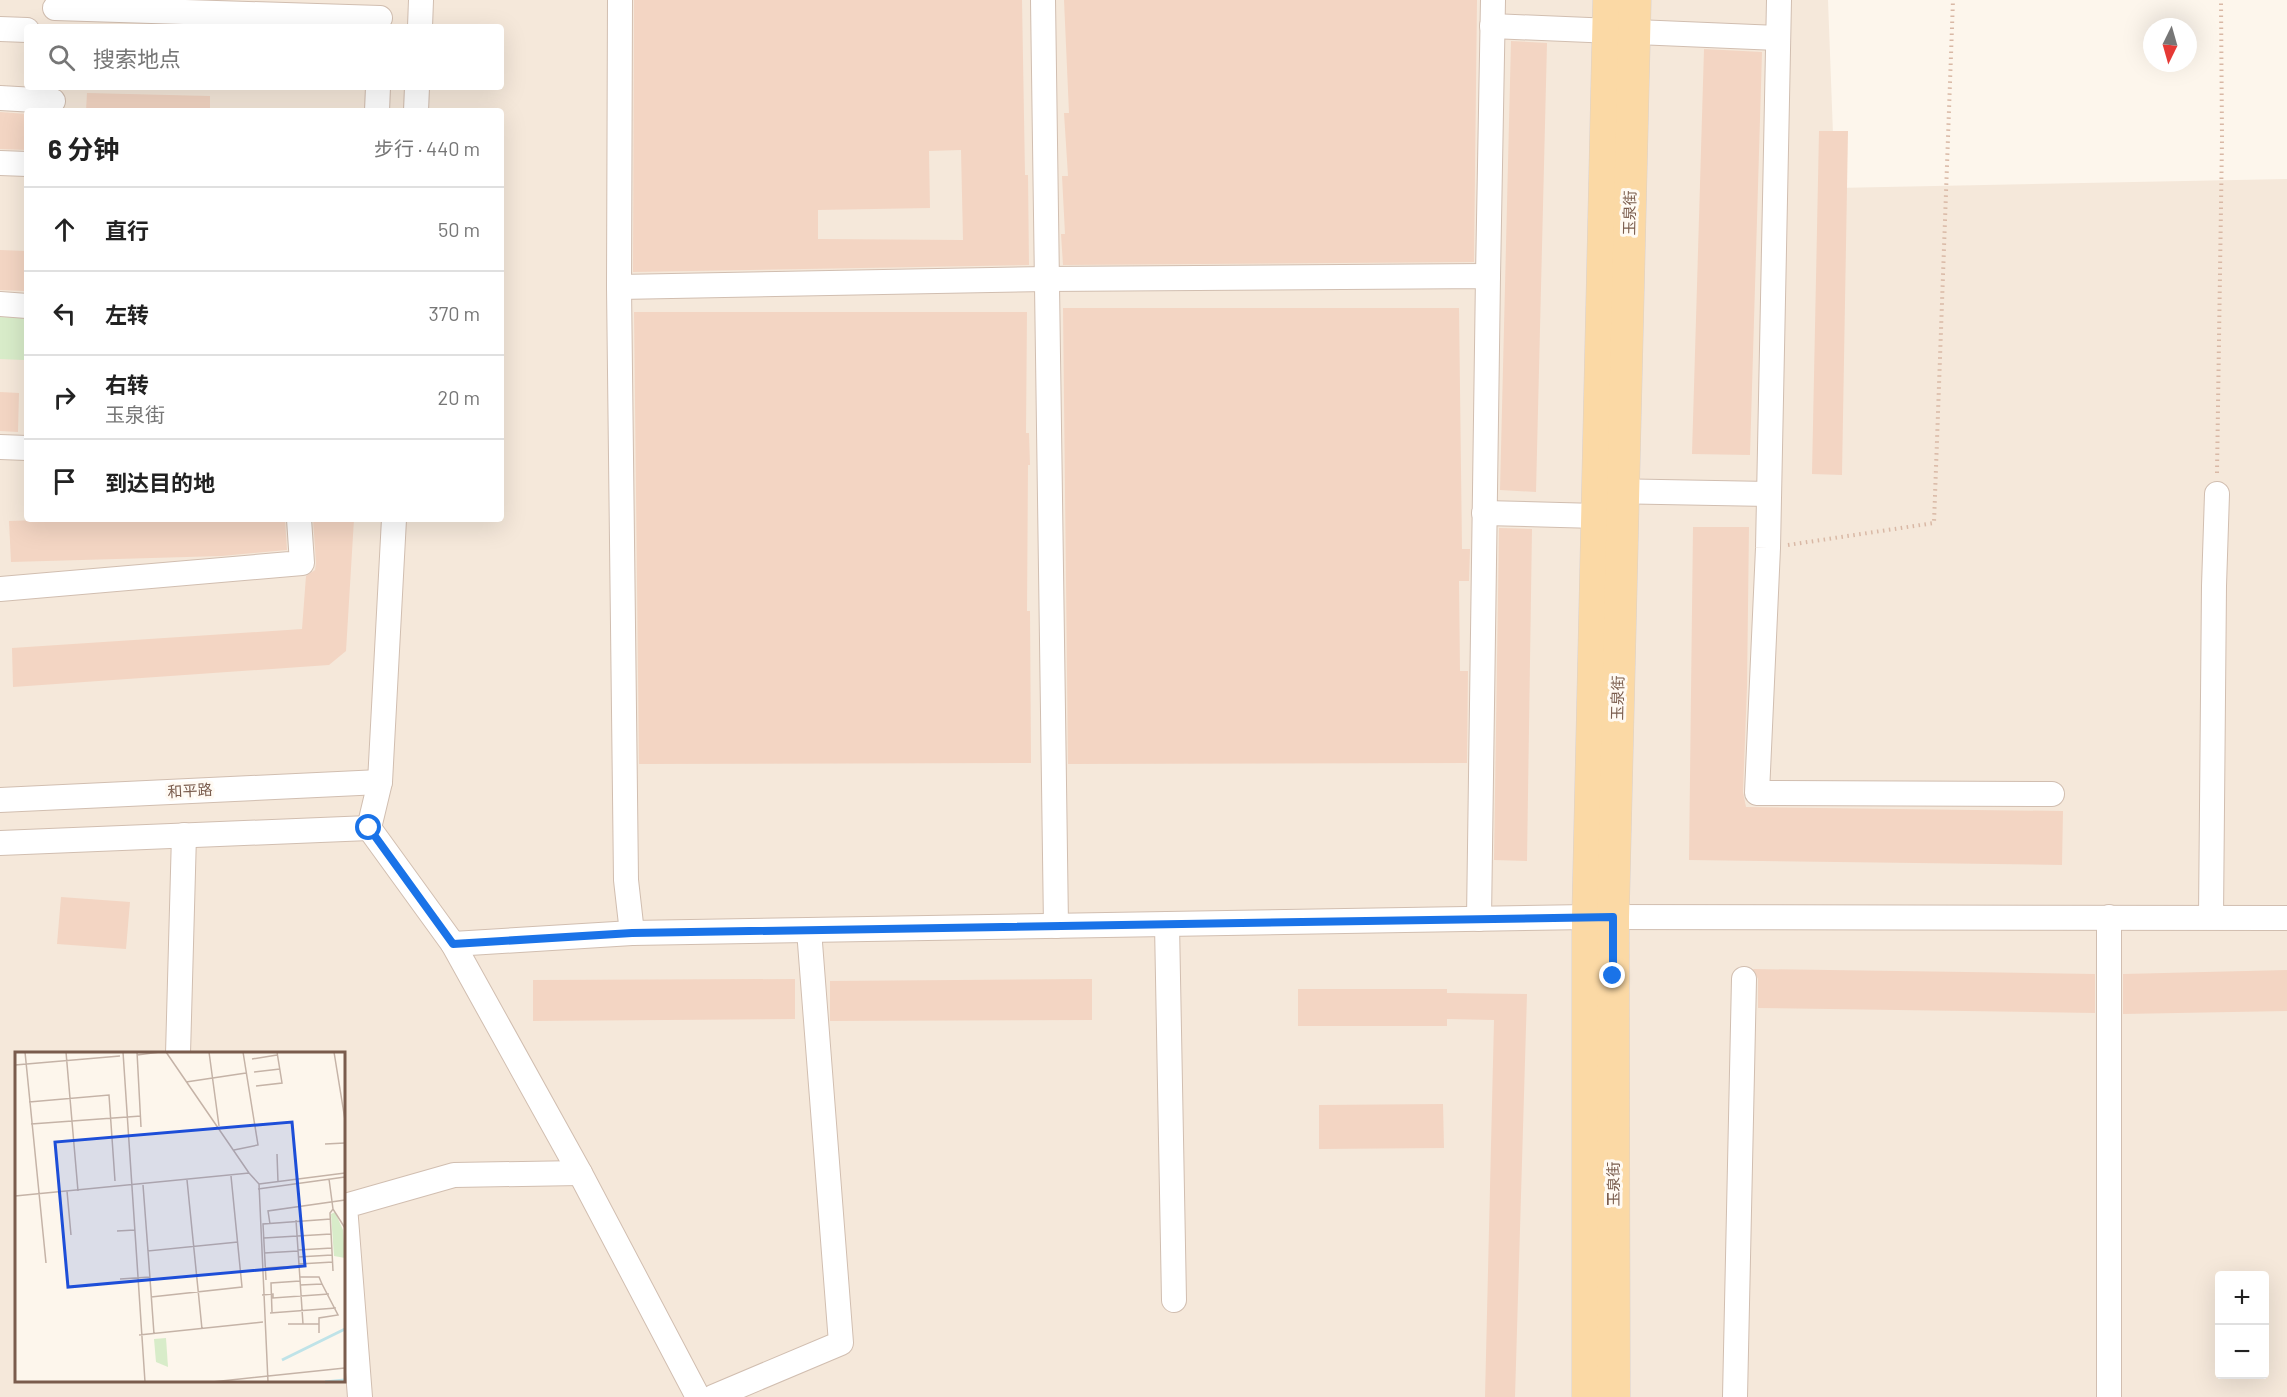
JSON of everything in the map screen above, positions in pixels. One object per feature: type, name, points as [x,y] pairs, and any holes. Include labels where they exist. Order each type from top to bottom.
[{"type":"main road","name":"玉泉街","points":[[1588,1397],[1600,917],[1606,499],[1617,21],[1635,0]]},
{"type":"main road","name":"玉泉街","points":[[1600,917],[1614,1397]]},
{"type":"street","points":[[420,24],[421,0]]},
{"type":"street","points":[[620,0],[619,287],[626,880],[632,933]]},
{"type":"street","points":[[1043,0],[1056,926]]},
{"type":"street","points":[[1479,919],[1493,0]]},
{"type":"street","points":[[1779,0],[1768,548],[1757,793],[2052,794]]},
{"type":"street","points":[[55,12],[380,15]]},
{"type":"street","points":[[1492,26],[1617,21],[1778,38]]},
{"type":"street","points":[[0,29],[24,30]]},
{"type":"street","points":[[377,108],[378,90]]},
{"type":"street","points":[[416,108],[417,90]]},
{"type":"street","points":[[0,98],[53,100]]},
{"type":"street","points":[[0,163],[24,164]]},
{"type":"street","points":[[619,287],[1047,279],[1488,276]]},
{"type":"street","points":[[0,304],[24,306]]},
{"type":"street","points":[[0,447],[24,448]]},
{"type":"street","points":[[1484,513],[1606,499],[1769,494]]},
{"type":"street","points":[[2211,918],[2217,495]]},
{"type":"street","points":[[0,589],[302,563],[299,522]]},
{"type":"street","points":[[394,522],[380,782],[369,828],[453,944],[580,1173],[698,1397]]},
{"type":"street","name":"和平路","points":[[0,800],[380,782]]},
{"type":"street","points":[[0,843],[369,828]]},
{"type":"street","points":[[178,1052],[184,835]]},
{"type":"street","points":[[453,944],[632,933],[1600,917],[2287,918]]},
{"type":"street","points":[[2109,917],[2109,1397]]},
{"type":"street","points":[[1167,924],[1174,1300]]},
{"type":"street","points":[[713,1397],[841,1343],[809,930]]},
{"type":"street","points":[[1735,1397],[1743,979]]},
{"type":"street","points":[[360,1397],[345,1206],[454,1175],[580,1173]]},
{"type":"path","points":[[1768,548],[1934,523],[1953,0]]},
{"type":"path","points":[[2217,495],[2222,140],[2221,0]]},
{"type":"shaded area","points":[[0,0],[1828,0],[1835,188],[2287,179],[2287,1397],[0,1397]]},
{"type":"green space","points":[[0,317],[24,318],[24,360],[0,359]]},
{"type":"building","points":[[634,0],[1022,0],[1029,265],[633,272]],"holes":[[[961,150],[963,240],[818,239],[818,210],[930,208],[929,151]]]},
{"type":"building","points":[[1064,0],[1477,0],[1474,262],[1063,265],[1061,234],[1065,234],[1062,176],[1068,176],[1064,113],[1069,113]]},
{"type":"building","points":[[1511,41],[1547,43],[1536,492],[1500,490]]},
{"type":"building","points":[[1704,49],[1762,52],[1750,455],[1692,454]]},
{"type":"building","points":[[87,93],[210,96],[210,108],[86,108]]},
{"type":"building","points":[[0,112],[24,114],[24,150],[0,149]]},
{"type":"building","points":[[1819,131],[1848,131],[1842,475],[1812,474]]},
{"type":"building","points":[[0,250],[24,251],[24,291],[0,290]]},
{"type":"building","points":[[1063,308],[1459,308],[1462,549],[1470,549],[1469,581],[1459,581],[1460,671],[1468,671],[1467,763],[1068,764]]},
{"type":"building","points":[[634,312],[1027,312],[1026,433],[1029,433],[1030,465],[1028,465],[1027,611],[1030,611],[1031,763],[639,764]]},
{"type":"building","points":[[0,392],[19,393],[18,432],[0,431]]},
{"type":"building","points":[[9,521],[285,522],[287,550],[222,556],[11,562]]},
{"type":"building","points":[[313,522],[354,522],[346,651],[329,665],[13,687],[12,648],[302,629],[306,576],[315,570]]},
{"type":"building","points":[[1693,527],[1749,527],[1743,792],[1746,807],[2063,811],[2062,865],[1689,860]]},
{"type":"building","points":[[1499,528],[1532,529],[1527,861],[1494,860]]},
{"type":"building","points":[[61,897],[130,902],[126,949],[57,944]]},
{"type":"building","points":[[1753,969],[2095,974],[2095,1013],[1758,1008],[1758,979]]},
{"type":"building","points":[[2287,970],[2287,1011],[2123,1014],[2123,974]]},
{"type":"building","points":[[795,979],[795,1019],[533,1021],[533,980]]},
{"type":"building","points":[[1092,979],[1092,1020],[830,1021],[830,981]]},
{"type":"building","points":[[1298,989],[1447,989],[1447,993],[1527,994],[1515,1397],[1485,1397],[1494,1020],[1447,1019],[1447,1026],[1298,1026]]},
{"type":"building","points":[[1443,1104],[1444,1148],[1319,1149],[1319,1105]]},
{"type":"route","points":[[369,828],[453,944],[632,933],[1613,917],[1613,976]]}]
